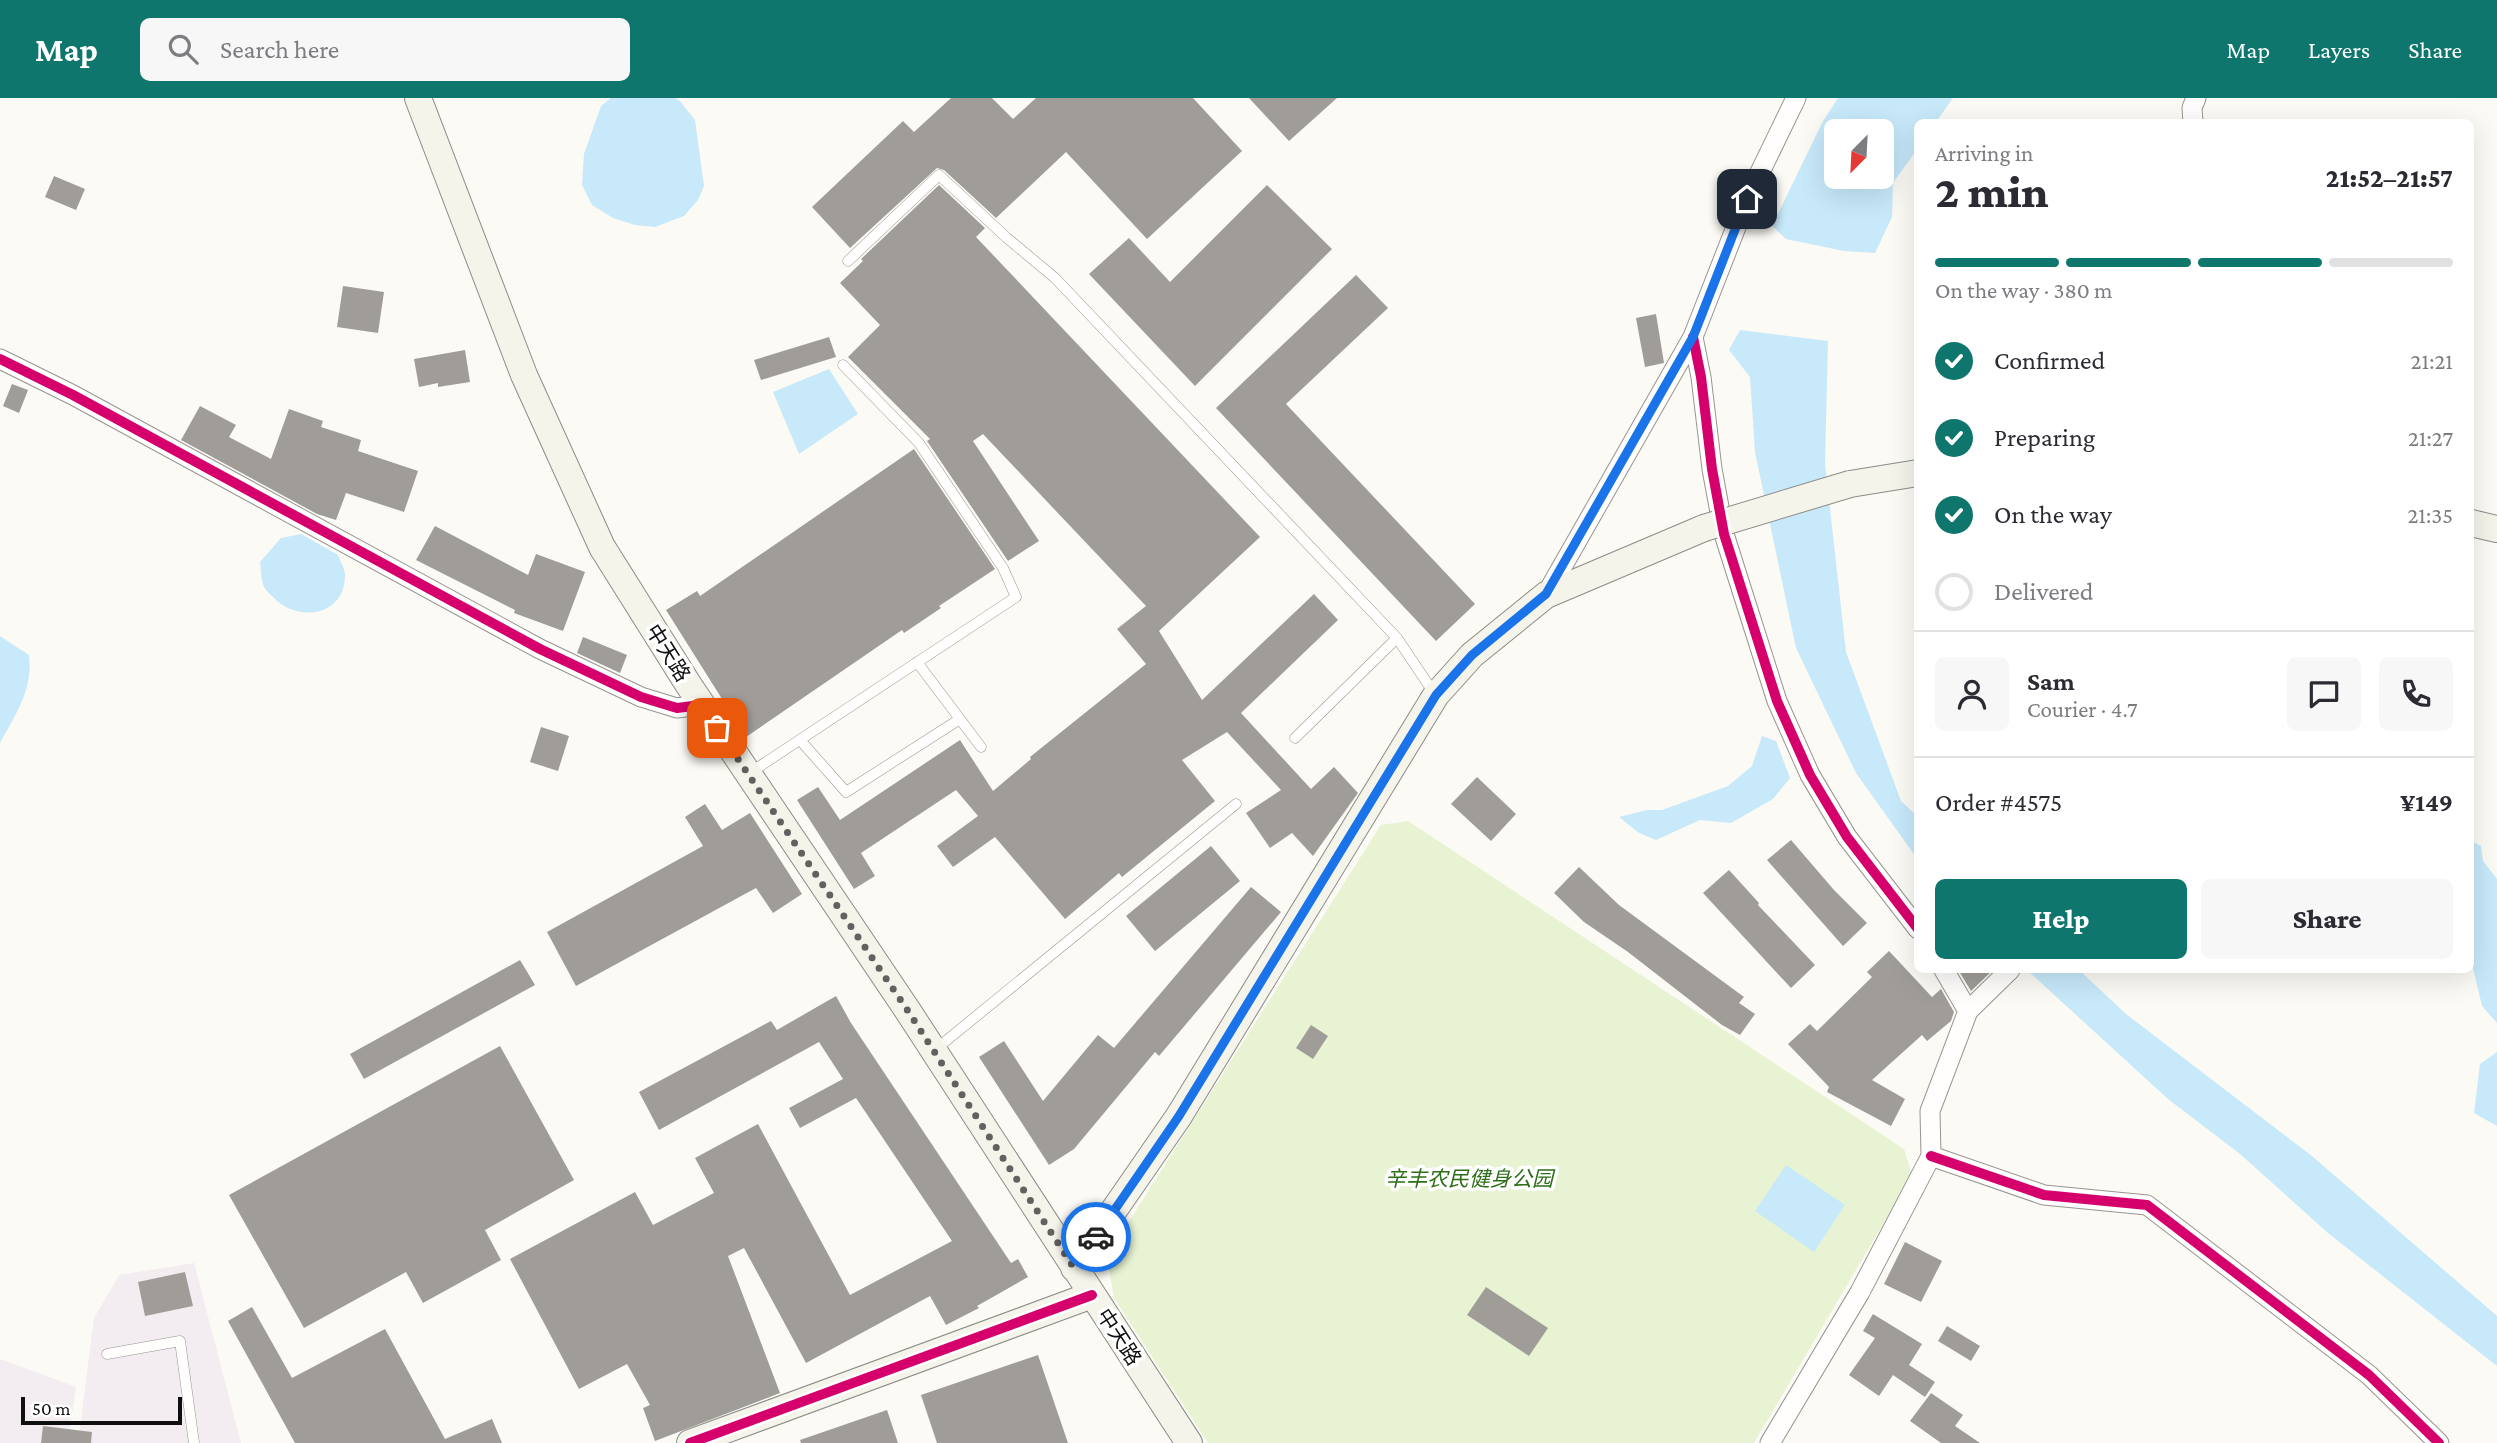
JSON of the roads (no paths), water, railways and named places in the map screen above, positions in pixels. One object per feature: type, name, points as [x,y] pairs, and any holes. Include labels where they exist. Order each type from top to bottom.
[{"type":"main road","name":"中天路","points":[[418,98],[524,375],[602,547],[701,705],[934,1051],[1189,1443]]},
{"type":"main road","points":[[1074,1268],[1179,1116],[1436,695],[1472,655],[1546,594],[1704,528],[1850,484],[1914,474]]},
{"type":"main road","points":[[2474,524],[2497,529]]},
{"type":"main road","points":[[690,1443],[1092,1295]]},
{"type":"street","points":[[1546,594],[1693,337],[1747,199],[1796,98]]},
{"type":"street","points":[[2193,119],[2192,108],[2196,98]]},
{"type":"street","points":[[1693,337],[1702,377],[1712,469],[1724,534],[1777,701],[1810,775],[1847,837],[1914,924]]},
{"type":"street","points":[[0,359],[73,395],[540,649],[641,697],[677,708],[701,705]]},
{"type":"street","points":[[1946,973],[1968,1011]]},
{"type":"street","points":[[1770,1443],[1860,1293],[1931,1156],[1930,1111],[1968,1011],[2005,974]]},
{"type":"street","points":[[1931,1156],[2044,1195],[2147,1205],[2369,1375],[2439,1443]]},
{"type":"lane","points":[[848,261],[939,175],[1055,278],[1396,638],[1436,695]]},
{"type":"lane","points":[[748,774],[1016,597],[1003,568],[919,443],[843,365]]},
{"type":"lane","points":[[1295,738],[1396,638]]},
{"type":"lane","points":[[918,662],[981,747]]},
{"type":"lane","points":[[800,740],[846,792],[960,719]]},
{"type":"lane","points":[[934,1051],[1236,804]]},
{"type":"lane","points":[[107,1354],[180,1341],[194,1443]]},
{"type":"water","points":[[611,98],[675,98],[695,120],[704,186],[698,200],[684,216],[655,227],[635,225],[613,218],[592,205],[582,185],[584,154],[601,106]]},
{"type":"water","points":[[1838,98],[1953,98],[1938,119],[1914,119],[1914,154],[1894,182],[1894,119],[1824,119]]},
{"type":"water","points":[[1824,119],[1824,189],[1893,189],[1892,217],[1875,253],[1844,251],[1786,239],[1772,226]]},
{"type":"water","points":[[1740,330],[1828,341],[1825,464],[1846,652],[1901,801],[1914,813],[1914,854],[1856,773],[1796,648],[1755,452],[1750,377],[1729,350]]},
{"type":"water","points":[[829,369],[858,414],[799,454],[773,392]]},
{"type":"water","points":[[301,534],[338,555],[345,573],[343,589],[337,600],[318,612],[306,613],[283,605],[267,591],[262,582],[260,562],[281,538]]},
{"type":"water","points":[[0,636],[29,655],[30,668],[22,701],[0,743]]},
{"type":"water","points":[[1762,736],[1776,741],[1790,778],[1773,799],[1731,823],[1700,820],[1656,840],[1639,833],[1619,817],[1647,810],[1662,810],[1728,786],[1752,766]]},
{"type":"water","points":[[2474,842],[2481,846],[2483,861],[2497,879],[2497,1023],[2482,1006],[2474,973]]},
{"type":"water","points":[[2030,973],[2082,973],[2126,1014],[2312,1156],[2497,1316],[2497,1366],[2328,1233],[2240,1154],[2168,1099]]},
{"type":"water","points":[[2497,1052],[2497,1126],[2474,1113],[2480,1064]]},
{"type":"water","points":[[1786,1165],[1845,1205],[1814,1252],[1755,1211]]},
{"type":"park label","name":"辛丰农民健身公园","points":[[1469,1179]]}]
